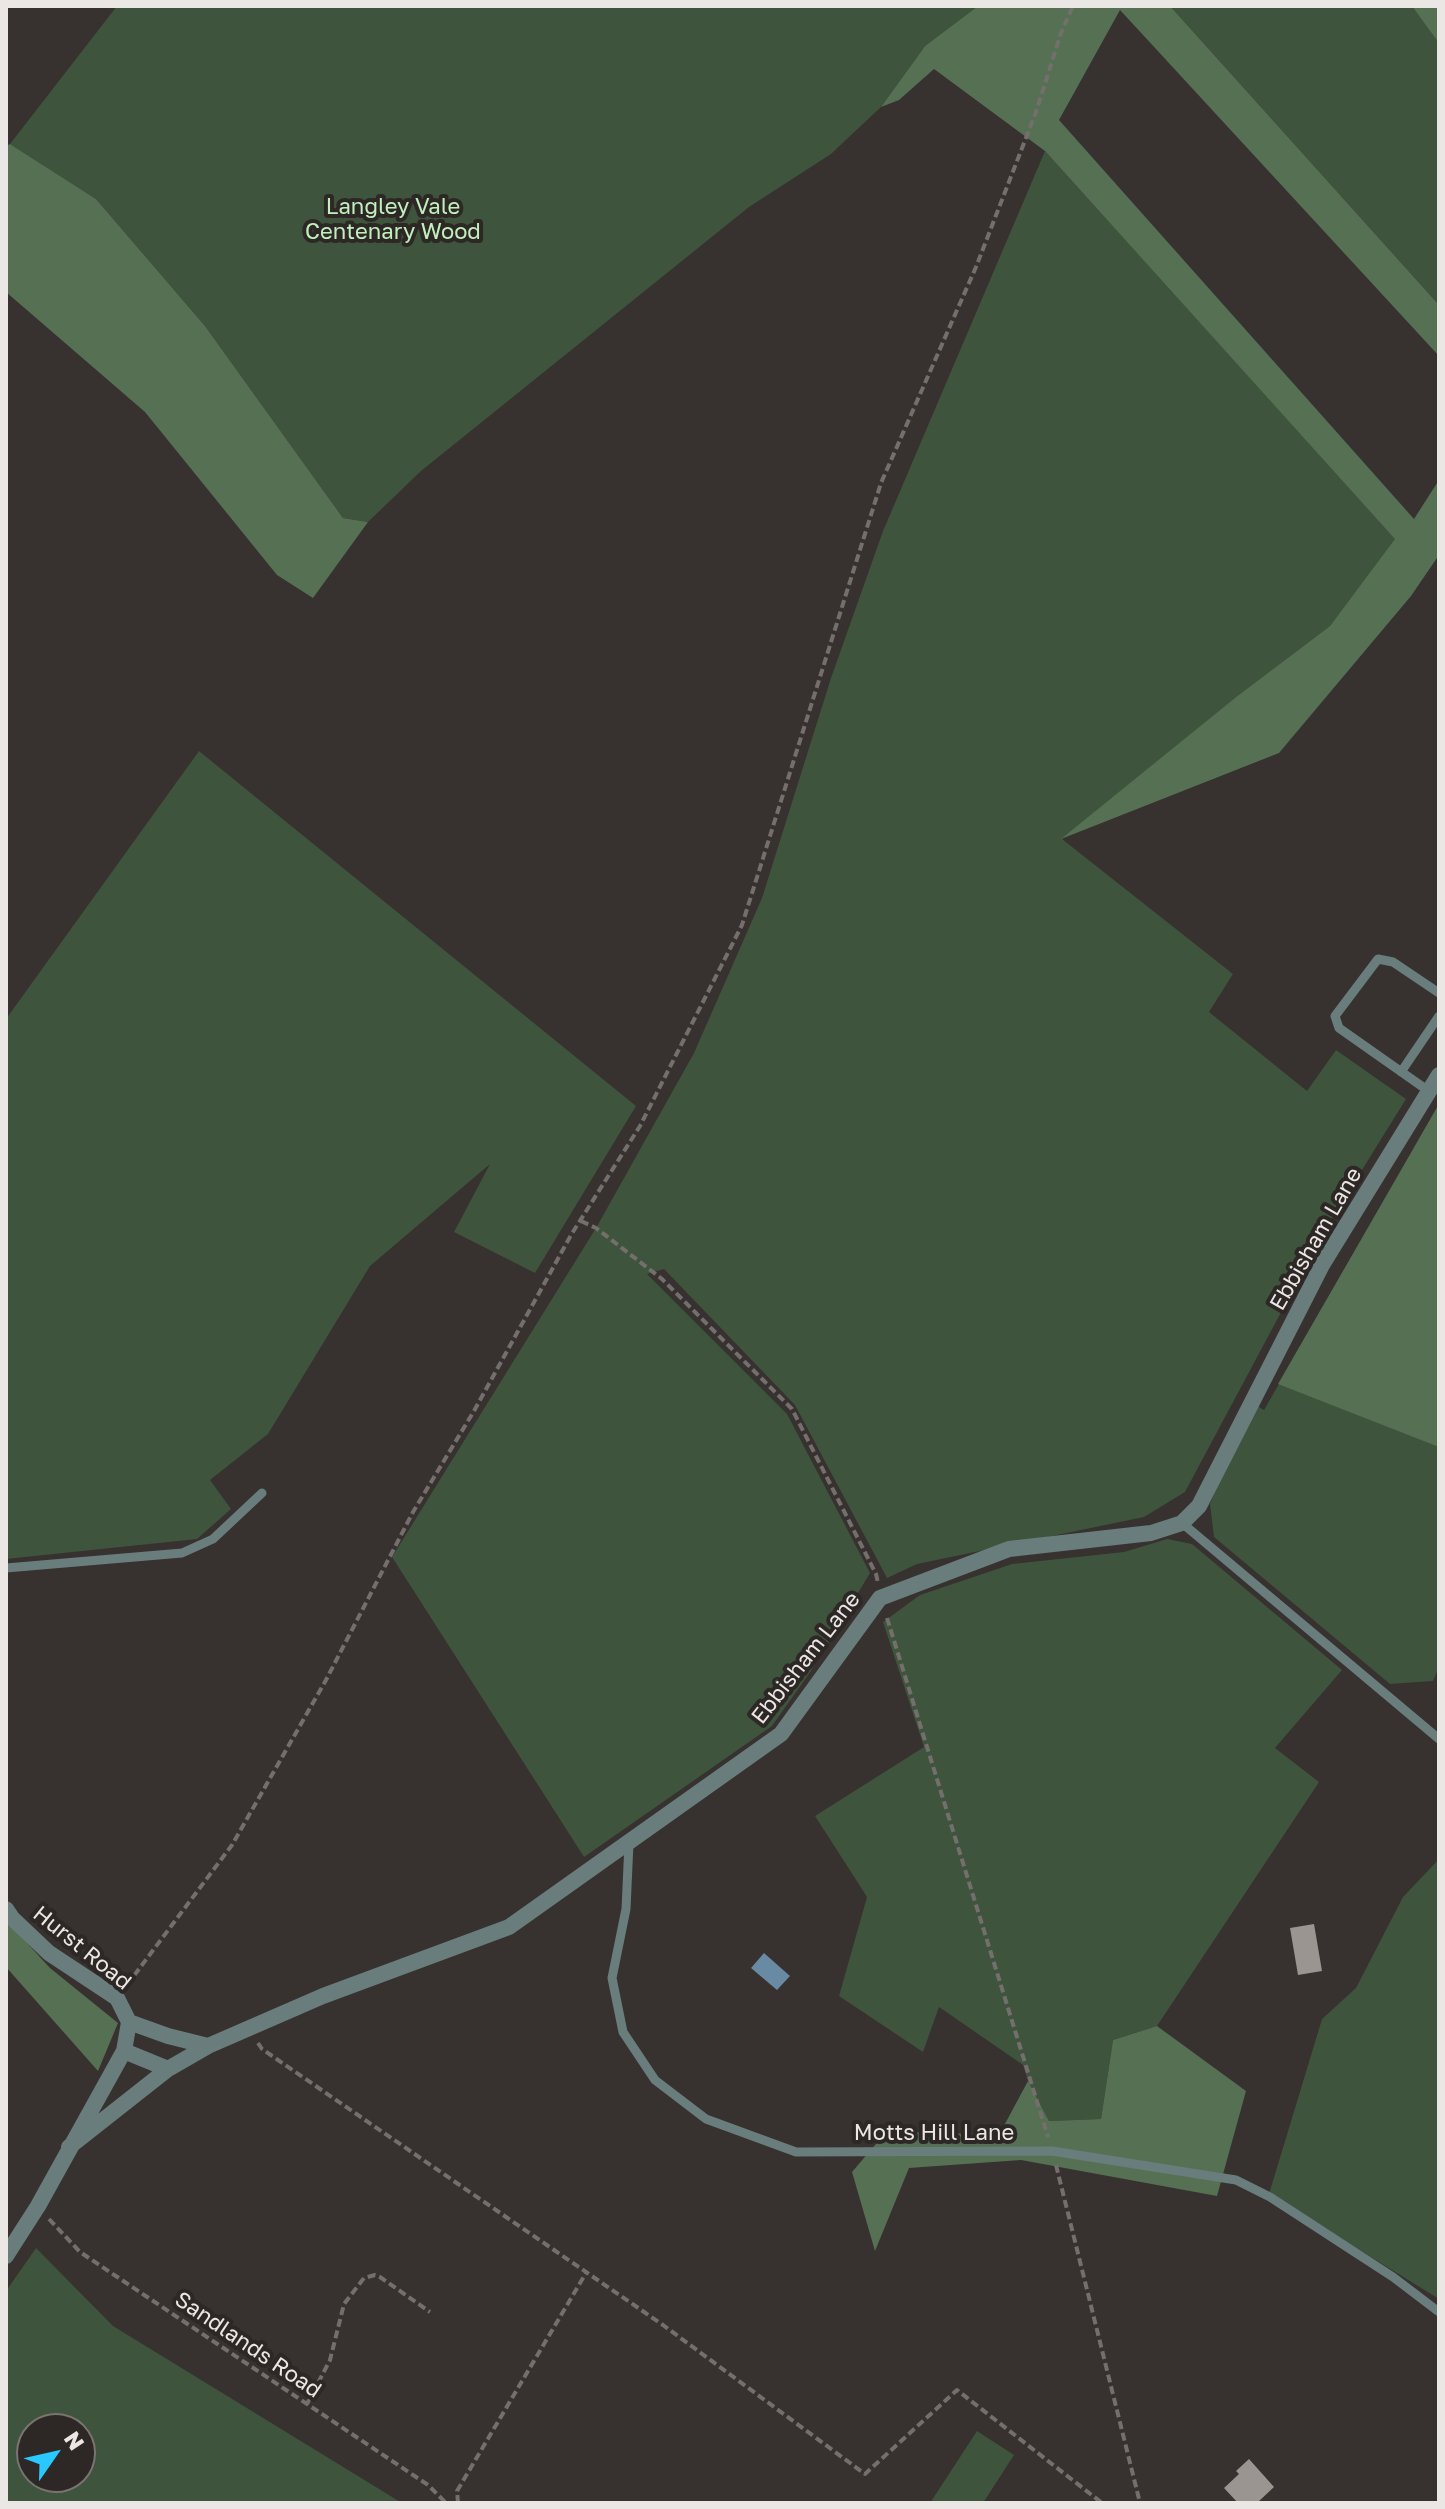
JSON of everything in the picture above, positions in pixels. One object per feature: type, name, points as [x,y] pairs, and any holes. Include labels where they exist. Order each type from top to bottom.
[{"type":"street","name":"Ebbisham Lane","points":[[69,2147],[168,2069],[208,2046],[323,1996],[509,1927],[781,1734],[880,1598],[1009,1549],[1151,1533],[1182,1523],[1199,1506],[1322,1265],[1439,1075]]},
{"type":"street","name":"Hurst Road","points":[[6,1909],[49,1953],[117,1998],[129,2022]]},
{"type":"street","name":"Ebbisham Lane","points":[[6,2256],[38,2206],[124,2051],[129,2022]]},
{"type":"street","points":[[129,2022],[208,2046]]},
{"type":"street","points":[[124,2051],[168,2069]]},
{"type":"lane","points":[[1430,1092],[1339,1028],[1335,1016],[1337,1009],[1378,959],[1393,962],[1439,993]]},
{"type":"lane","points":[[1401,1072],[1439,1016]]},
{"type":"lane","points":[[6,1568],[182,1553],[213,1539],[262,1493]]},
{"type":"lane","points":[[1182,1523],[1439,1739]]},
{"type":"lane","name":"Motts Hill Lane","points":[[629,1843],[626,1909],[612,1978],[623,2032],[655,2080],[706,2119],[796,2152],[1052,2151],[1236,2180],[1270,2197],[1381,2269],[1439,2312]]},
{"type":"path","points":[[117,1998],[232,1845],[326,1680],[413,1512],[581,1221],[640,1126],[742,925],[881,483],[976,267],[1073,6]]},
{"type":"path","points":[[581,1221],[596,1228],[662,1279],[792,1409],[876,1574],[880,1598],[1052,2151],[1140,2503]]},
{"type":"path","points":[[247,2028],[262,2049],[663,2325],[865,2474],[957,2390],[1102,2503]]},
{"type":"path","name":"Sandlands Road","points":[[38,2206],[80,2252],[428,2485],[446,2503]]},
{"type":"path","points":[[458,2503],[457,2491],[586,2273]]},
{"type":"path","points":[[307,2404],[330,2360],[344,2304],[368,2275],[380,2277],[430,2312]]},
{"type":"green space","name":"Langley Vale Centenary Wood","points":[[117,6],[978,6],[925,46],[881,107],[831,154],[749,207],[421,471],[368,522],[343,518],[205,326],[96,199],[10,144]]},
{"type":"green space","points":[[978,6],[1170,6],[1439,305],[1439,356],[1120,10],[1059,120],[1414,519],[1439,480],[1439,555],[1411,596],[1279,753],[1061,839],[1236,697],[1330,626],[1395,539],[1045,151],[934,69],[899,100],[881,107],[925,46]]},
{"type":"green space","points":[[1170,6],[1439,6],[1439,305]]},
{"type":"green space","points":[[1412,6],[1439,6],[1439,43]]},
{"type":"green space","points":[[10,144],[96,199],[205,326],[343,518],[368,522],[313,598],[277,575],[145,412],[6,292],[6,146]]},
{"type":"green space","points":[[1045,151],[1396,539],[1330,626],[1236,697],[1062,839],[1233,974],[1209,1012],[1307,1091],[1336,1050],[1406,1099],[1326,1228],[1185,1492],[1144,1517],[917,1564],[887,1578],[795,1405],[664,1269],[647,1274],[787,1414],[870,1573],[813,1668],[772,1726],[584,1857],[392,1557],[596,1228],[694,1053],[762,898],[831,678],[883,531]]},
{"type":"green space","points":[[199,751],[636,1106],[535,1273],[454,1232],[490,1164],[370,1266],[268,1434],[210,1480],[231,1509],[197,1539],[6,1559],[6,1019]]},
{"type":"green space","points":[[1439,1104],[1439,1667],[1433,1681],[1390,1684],[1214,1537],[1210,1504],[1252,1403],[1264,1410]]},
{"type":"green space","points":[[1439,1104],[1439,1447],[1278,1384]]},
{"type":"green space","points":[[1167,1539],[1192,1544],[1342,1670],[1275,1748],[1319,1782],[1157,2026],[1113,2040],[1101,2119],[1049,2121],[1023,2065],[939,2007],[923,2052],[839,1996],[867,1897],[815,1816],[924,1747],[883,1622],[920,1595],[1012,1564],[1124,1552]]},
{"type":"green space","points":[[1439,1859],[1439,2299],[1269,2194],[1322,2019],[1356,1988],[1403,1897]]},
{"type":"green space","points":[[6,1920],[50,1968],[118,2023],[98,2071],[6,1967]]},
{"type":"green space","points":[[1157,2026],[1246,2091],[1217,2196],[1021,2160],[909,2168],[875,2251],[852,2172],[887,2131],[999,2135],[1028,2081],[1049,2121],[1101,2119],[1113,2040]]},
{"type":"green space","points":[[36,2248],[113,2326],[402,2503],[6,2503],[6,2291]]},
{"type":"green space","points":[[977,2431],[1014,2455],[983,2503],[930,2503]]},
{"type":"water","points":[[764,1953],[790,1976],[777,1990],[751,1968]]},
{"type":"building","points":[[1314,1924],[1322,1971],[1298,1975],[1290,1928]]},
{"type":"building","points":[[1249,2459],[1274,2487],[1257,2503],[1238,2503],[1224,2488]]}]
